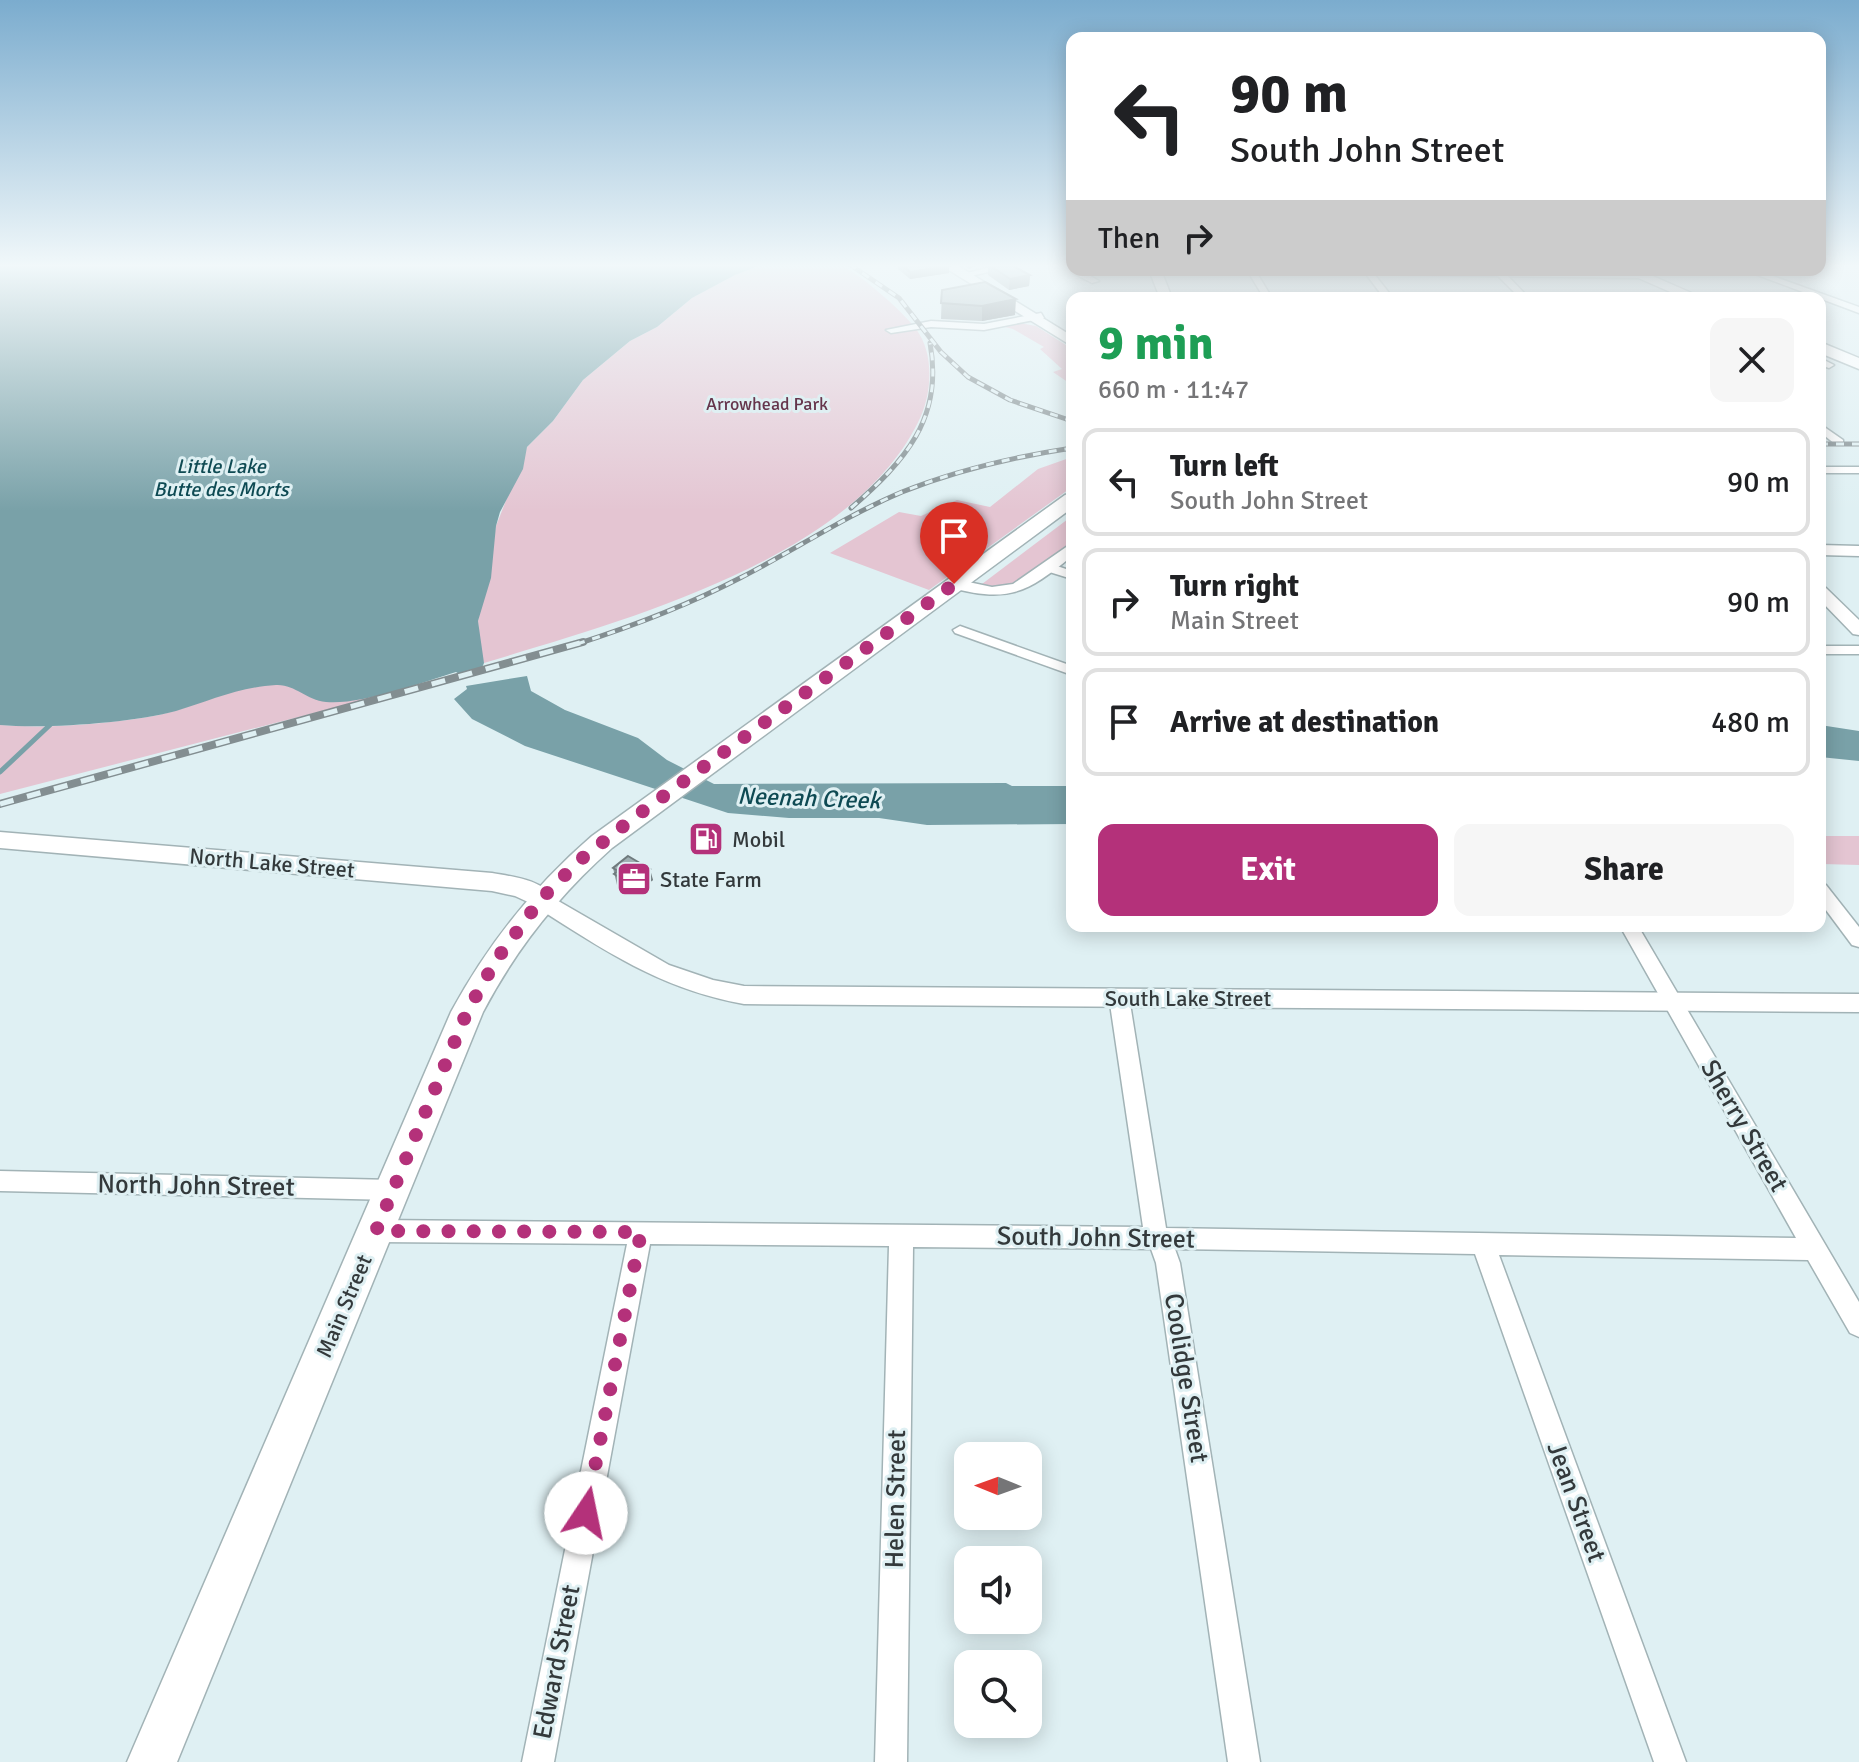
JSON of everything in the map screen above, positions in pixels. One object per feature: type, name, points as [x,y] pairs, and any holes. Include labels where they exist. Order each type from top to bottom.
[{"type":"main road","points":[[1826,350],[1857,363]]},
{"type":"main road","name":"Main Street","points":[[152,1762],[467,1012],[496,960],[541,899],[580,860],[697,771],[1066,503]]},
{"type":"main road","name":"North Lake Street","points":[[0,840],[492,882],[522,888],[541,899]]},
{"type":"street","points":[[1826,432],[1839,442]]},
{"type":"street","points":[[1826,470],[1859,470]]},
{"type":"street","points":[[1826,550],[1859,551]]},
{"type":"street","points":[[954,584],[987,593],[1009,592],[1022,587],[1066,553]]},
{"type":"street","points":[[1048,567],[1066,573]]},
{"type":"street","points":[[1826,597],[1859,630]]},
{"type":"street","points":[[960,630],[1066,669]]},
{"type":"street","points":[[1826,650],[1859,650]]},
{"type":"street","points":[[1826,897],[1859,940]]},
{"type":"street","name":"South Lake Street","points":[[541,899],[655,971],[720,992],[769,997],[1859,1003]]},
{"type":"street","name":"Sherry Street","points":[[1632,932],[1859,1325]]},
{"type":"street","name":"Coolidge Street","points":[[1119,997],[1151,1218],[1168,1263],[1244,1762]]},
{"type":"street","name":"North John Street","points":[[0,1181],[393,1190]]},
{"type":"street","name":"South John Street","points":[[376,1231],[1159,1238],[1816,1249]]},
{"type":"street","name":"Edward Street","points":[[538,1762],[641,1232]]},
{"type":"street","name":"Helen Street","points":[[891,1762],[901,1235]]},
{"type":"street","name":"Jean Street","points":[[1483,1243],[1670,1762]]},
{"type":"green space","name":"Arrowhead Park","points":[[624,346],[925,346],[929,372],[921,416],[890,466],[845,509],[791,546],[730,577],[602,627],[484,663],[481,656],[318,700],[341,701],[391,693],[0,794],[0,725],[59,726],[159,715],[247,688],[282,685],[296,689],[480,645],[478,621],[496,526],[527,447],[553,421],[583,380]]},
{"type":"green space","points":[[1066,346],[1066,381],[1053,372],[1062,369],[1040,349]]},
{"type":"green space","points":[[1066,459],[1066,491],[929,590],[830,553],[899,512],[921,516],[957,500],[990,507],[1038,469]]},
{"type":"green space","points":[[1066,521],[1066,546],[1042,566],[1006,586],[982,584]]},
{"type":"green space","points":[[1826,836],[1859,836],[1859,865],[1826,864]]},
{"type":"water","name":"Little Lake Butte des Morts","points":[[0,346],[624,346],[583,380],[553,421],[527,447],[523,469],[496,526],[491,578],[478,621],[484,663],[481,670],[461,675],[456,672],[391,692],[340,702],[326,702],[276,685],[237,691],[176,711],[112,722],[0,725]]},
{"type":"water","name":"Neenah Creek","points":[[527,676],[531,691],[565,710],[638,738],[667,760],[714,784],[1006,783],[1012,786],[1066,786],[1066,824],[927,825],[879,818],[789,818],[728,813],[525,746],[472,719],[454,699],[467,689],[466,686]]},
{"type":"water","points":[[1826,726],[1859,731],[1859,761],[1826,758]]},
{"type":"building","points":[[628,856],[650,869],[635,881],[630,878],[626,881],[614,874],[618,871],[613,868]]},
{"type":"waterway","points":[[0,772],[52,723]]},
{"type":"railway","points":[[851,508],[888,473],[916,436],[931,394],[930,346]]},
{"type":"railway","points":[[937,346],[968,377],[1010,400],[1066,419]]},
{"type":"railway","points":[[1826,444],[1859,444]]},
{"type":"railway","points":[[581,642],[700,597],[902,492],[986,465],[1066,449]]},
{"type":"railway","points":[[0,804],[581,642]]},
{"type":"railway","points":[[577,644],[581,642]]},
{"type":"place","name":"Mobil","points":[[706,839]]},
{"type":"place","name":"State Farm","points":[[634,879]]},
{"type":"route","points":[[586,1513],[641,1232],[376,1231],[467,1012],[496,960],[541,899],[580,860],[635,817],[954,584]]}]
